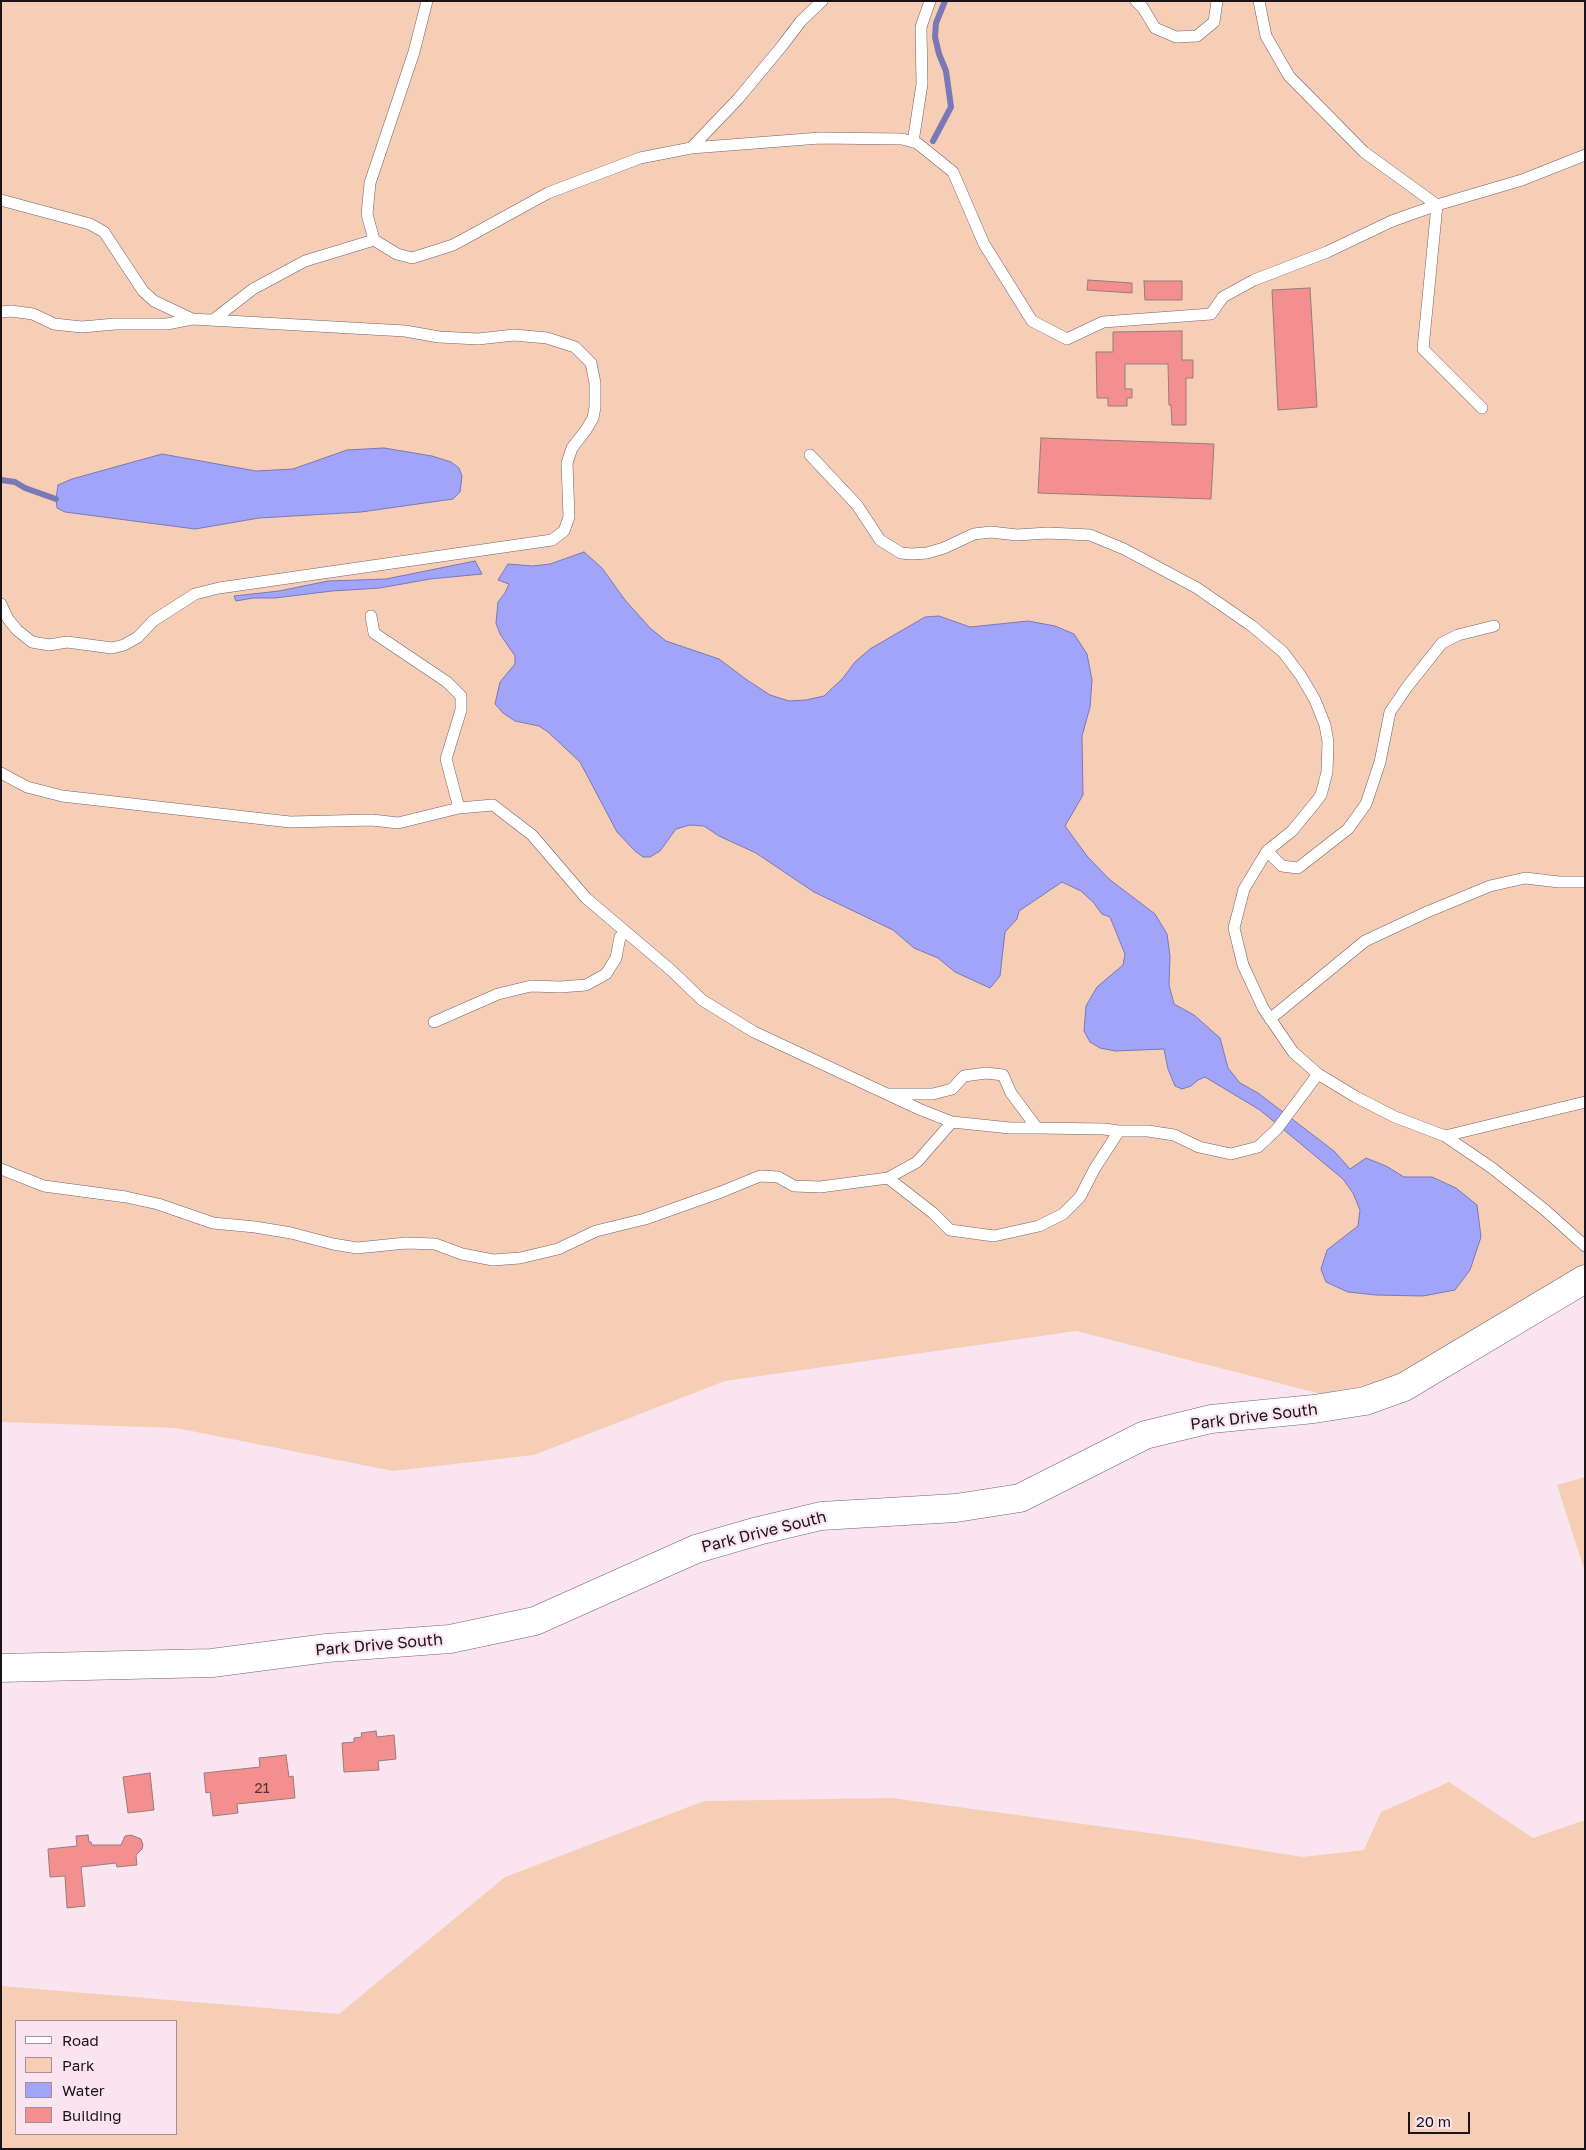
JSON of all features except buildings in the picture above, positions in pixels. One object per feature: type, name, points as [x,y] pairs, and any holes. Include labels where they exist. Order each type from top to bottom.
[{"type":"street","name":"Park Drive South","points":[[1,1668],[212,1663],[327,1648],[450,1639],[535,1621],[696,1549],[758,1530],[820,1516],[956,1508],[1020,1498],[1146,1435],[1211,1419],[1314,1409],[1365,1401],[1404,1387],[1585,1279]]},
{"type":"lane","points":[[427,1],[414,52],[370,183],[367,214],[374,240],[397,254],[412,258],[469,236],[548,193],[640,158],[690,148],[820,138],[895,138],[913,142],[953,172],[984,244],[1032,321],[1068,339],[1103,322],[1211,314],[1223,297],[1254,280],[1327,252],[1392,221],[1437,205],[1522,180],[1585,155]]},
{"type":"lane","points":[[690,148],[738,99],[801,21],[822,1]]},
{"type":"lane","points":[[913,142],[922,84],[921,27],[930,1]]},
{"type":"lane","points":[[1136,1],[1143,8],[1155,28],[1176,37],[1197,36],[1214,22],[1217,1]]},
{"type":"lane","points":[[1259,1],[1266,36],[1289,76],[1364,152],[1437,205]]},
{"type":"lane","points":[[1,200],[83,222],[104,232],[154,301],[192,319]]},
{"type":"lane","points":[[1437,205],[1424,349],[1482,408]]},
{"type":"lane","points":[[213,320],[253,290],[305,261],[374,240]]},
{"type":"lane","points":[[1,312],[11,311],[33,314],[54,324],[82,327],[116,324],[167,324],[192,319],[405,331],[448,338],[478,339],[514,335],[547,338],[575,347],[590,363],[595,383],[593,418],[572,448],[567,463],[568,517],[564,531],[552,540],[272,579],[211,590],[195,594],[181,602],[153,621],[138,637],[124,645],[112,648],[67,642],[49,646],[32,642],[16,630],[1,604]]},
{"type":"lane","points":[[810,455],[857,505],[880,540],[901,553],[927,553],[974,534],[991,532],[1090,535],[1104,539],[1197,588],[1252,626],[1283,652],[1301,676],[1315,700],[1328,742],[1328,765],[1321,795],[1292,831],[1267,851],[1244,889],[1234,928],[1243,966],[1263,1008],[1293,1052],[1318,1074],[1356,1097],[1395,1117],[1445,1136],[1492,1168],[1545,1210],[1585,1246]]},
{"type":"lane","points":[[371,616],[374,633],[446,682],[461,696],[461,710],[446,759],[459,808]]},
{"type":"lane","points":[[1267,851],[1282,866],[1298,868],[1348,829],[1369,798],[1380,762],[1390,712],[1407,688],[1442,643],[1458,635],[1494,626]]},
{"type":"lane","points":[[1,773],[27,787],[62,796],[290,822],[372,820],[398,823],[459,808],[493,805],[532,835],[586,898],[672,971],[702,1000],[754,1032],[886,1094],[952,1122],[1010,1128],[1081,1128],[1148,1131],[1174,1135],[1198,1147],[1231,1154],[1258,1147],[1277,1129],[1318,1074]]},
{"type":"lane","points":[[1270,1019],[1365,941],[1427,912],[1490,886],[1525,878],[1559,882],[1585,882]]},
{"type":"lane","points":[[434,1022],[498,994],[531,986],[560,987],[586,985],[606,974],[616,958],[620,937],[626,932]]},
{"type":"lane","points":[[886,1094],[933,1094],[952,1089],[964,1076],[986,1073],[1003,1075],[1011,1093],[1037,1128]]},
{"type":"lane","points":[[1445,1136],[1585,1102]]},
{"type":"lane","points":[[1,1169],[44,1186],[126,1196],[158,1204],[213,1223],[291,1233],[357,1248],[406,1243],[435,1244],[462,1254],[493,1260],[520,1258],[558,1249],[596,1231],[645,1219],[760,1176],[778,1177],[794,1186],[820,1187],[888,1178],[917,1162],[952,1122]]},
{"type":"lane","points":[[888,1178],[919,1202],[950,1230],[994,1236],[1039,1226],[1063,1214],[1080,1197],[1094,1168],[1119,1131]]},
{"type":"green space","points":[[1,1],[1585,1],[1585,1272],[1404,1378],[1321,1394],[1076,1331],[725,1381],[534,1455],[393,1471],[176,1428],[1,1422]]},
{"type":"green space","points":[[1585,1477],[1585,1572],[1557,1485]]},
{"type":"green space","points":[[1449,1782],[1533,1838],[1585,1820],[1585,2149],[1,2149],[1,1986],[339,2014],[505,1877],[704,1801],[892,1798],[1186,1838],[1302,1857],[1364,1850],[1381,1812]]},
{"type":"water","points":[[384,448],[432,456],[451,462],[459,468],[462,476],[460,492],[453,499],[361,512],[259,518],[195,529],[65,512],[57,508],[58,485],[72,479],[162,454],[256,471],[293,469],[347,450]]},
{"type":"water","points":[[584,552],[602,568],[625,600],[650,628],[666,641],[719,659],[770,695],[789,701],[824,696],[843,678],[855,662],[870,649],[925,617],[939,616],[970,627],[1028,621],[1055,626],[1074,634],[1087,654],[1092,680],[1090,707],[1082,736],[1083,795],[1065,826],[1087,856],[1109,879],[1155,914],[1167,934],[1170,956],[1169,985],[1174,1004],[1194,1015],[1220,1038],[1228,1068],[1240,1083],[1258,1093],[1334,1151],[1350,1169],[1366,1158],[1386,1166],[1404,1177],[1432,1177],[1456,1188],[1477,1205],[1481,1237],[1470,1270],[1455,1290],[1423,1296],[1376,1295],[1348,1292],[1326,1282],[1321,1269],[1327,1250],[1358,1226],[1360,1210],[1353,1193],[1343,1179],[1260,1110],[1205,1077],[1191,1086],[1182,1089],[1175,1086],[1168,1069],[1164,1049],[1115,1051],[1100,1048],[1090,1042],[1084,1031],[1086,1006],[1097,987],[1123,965],[1125,954],[1110,917],[1102,914],[1081,891],[1062,882],[1019,911],[1017,919],[1005,932],[1000,976],[990,988],[955,972],[938,958],[914,948],[893,930],[814,892],[756,853],[719,836],[704,826],[690,825],[676,829],[660,851],[650,857],[643,857],[635,851],[617,832],[580,762],[548,732],[539,726],[515,721],[503,713],[495,704],[500,682],[515,664],[515,656],[500,634],[496,623],[498,602],[509,584],[498,580],[508,564],[533,566],[550,564]]},
{"type":"water","points":[[475,561],[482,574],[430,579],[380,588],[332,591],[275,598],[253,598],[236,601],[234,596],[279,591],[328,581],[386,579]]},
{"type":"waterway","points":[[933,141],[951,107],[946,71],[935,37],[936,23],[945,1]]},
{"type":"waterway","points":[[1,480],[15,482],[25,488],[56,499]]}]
